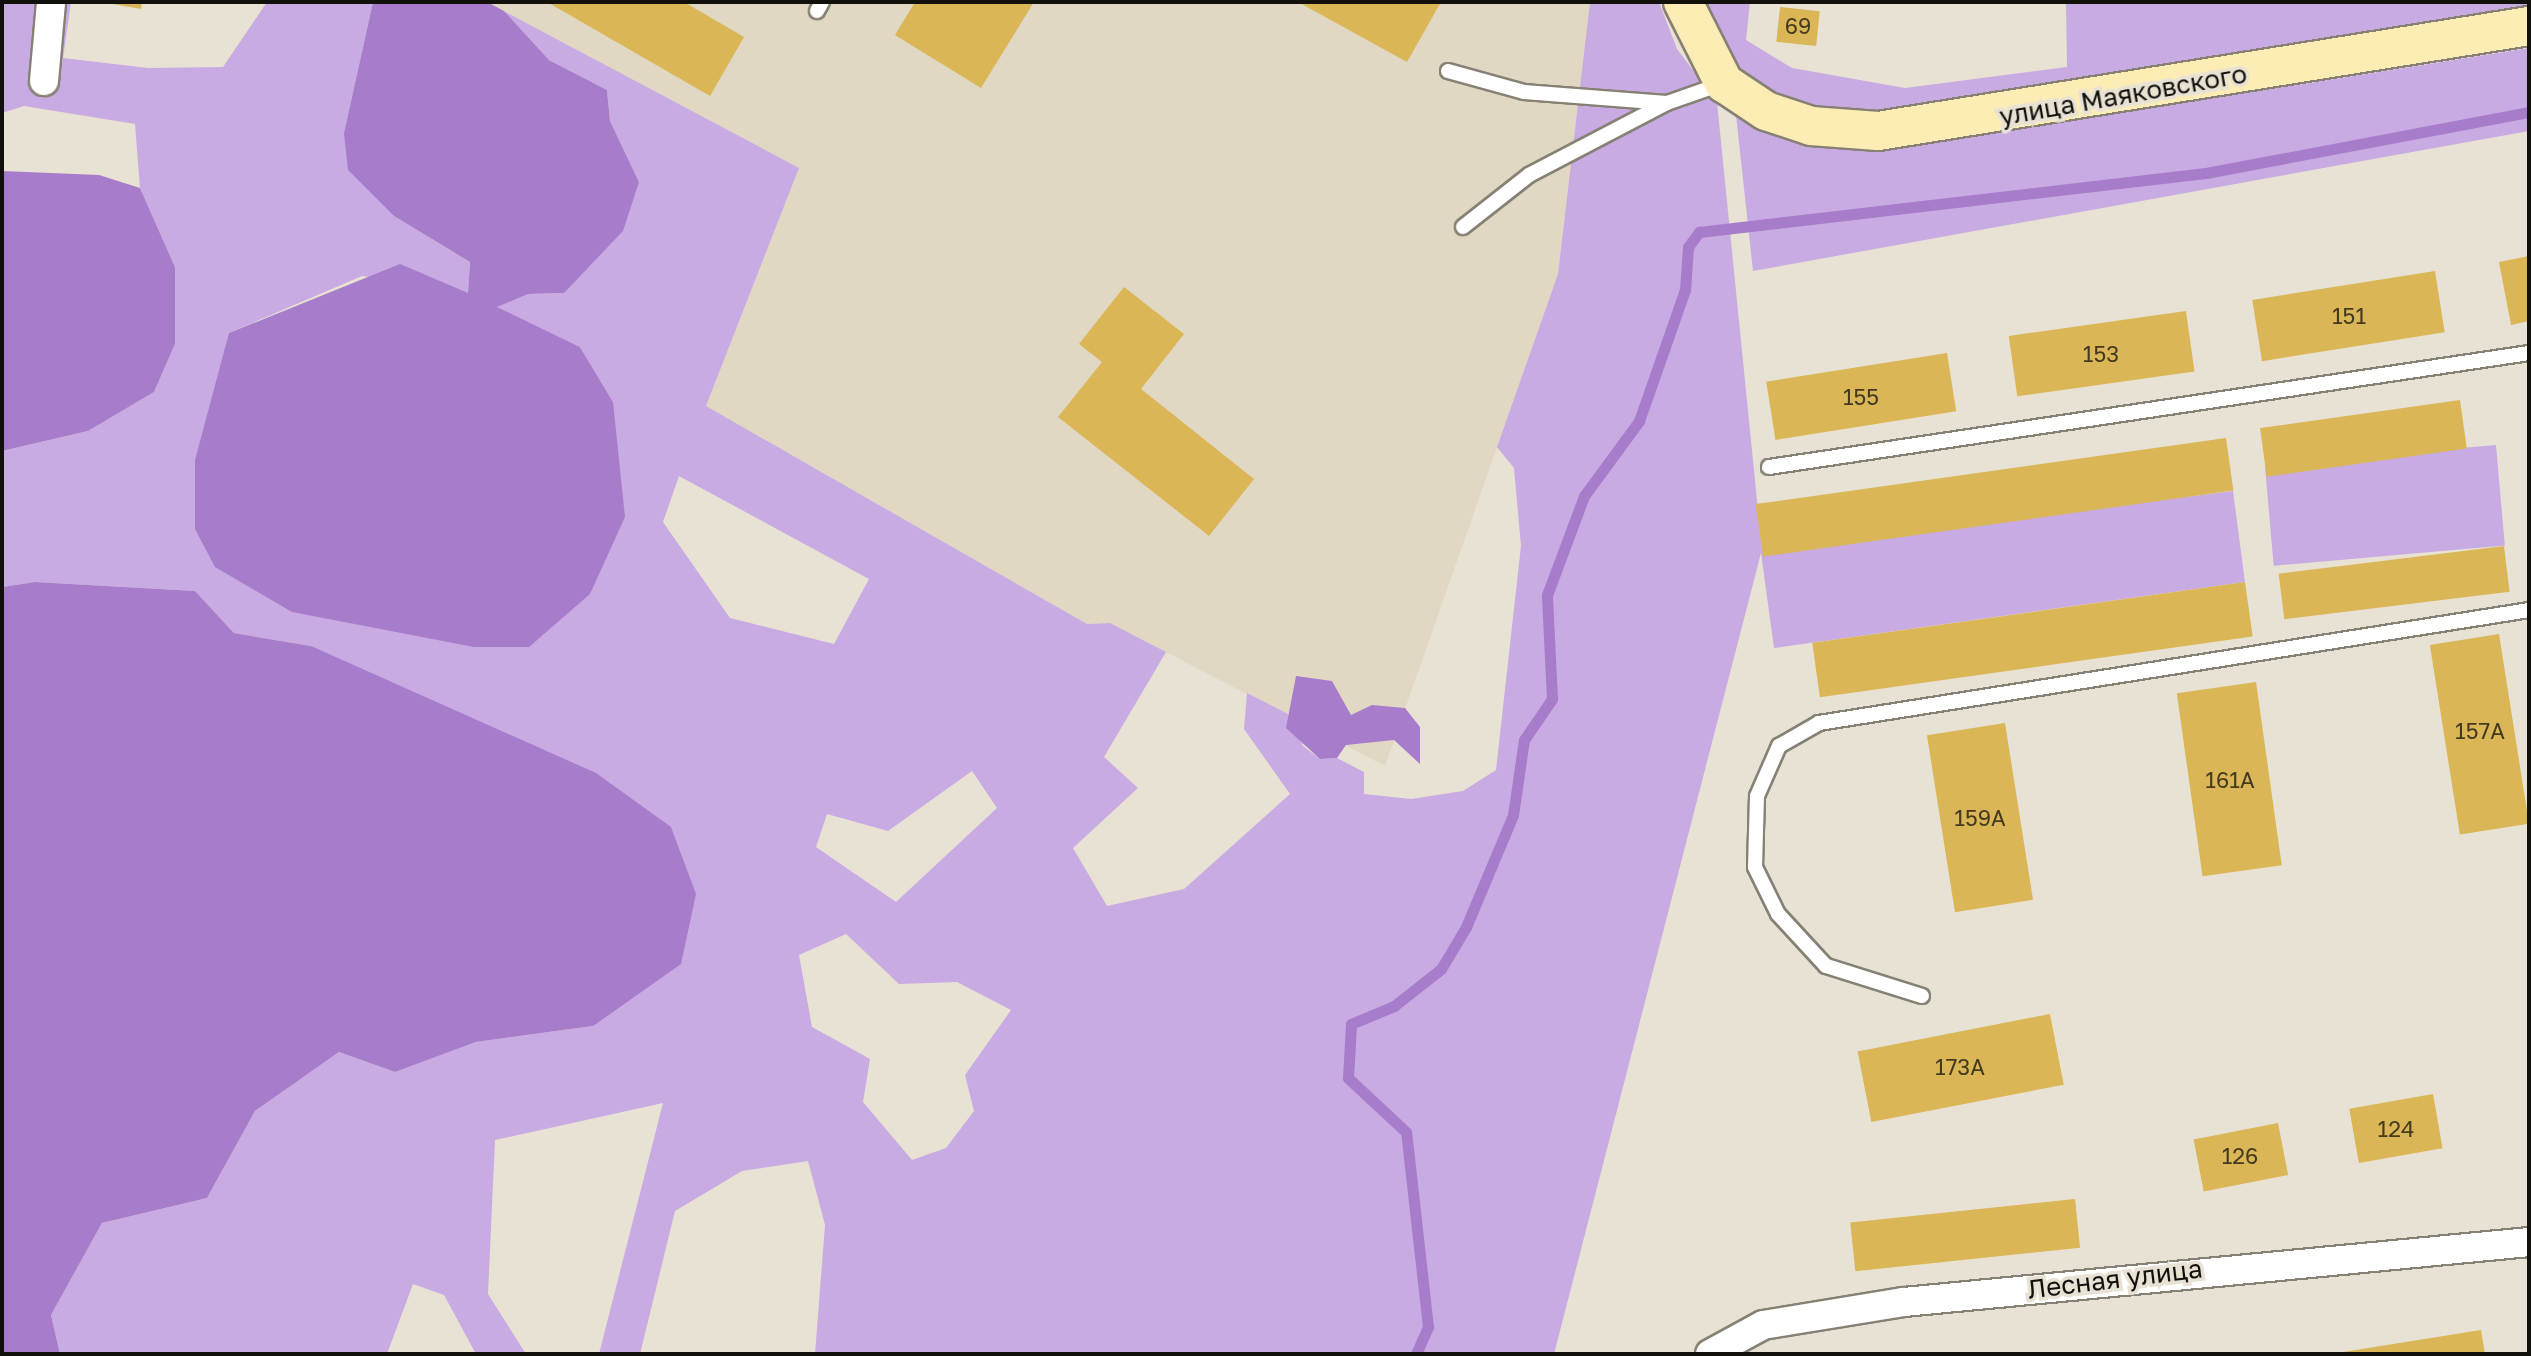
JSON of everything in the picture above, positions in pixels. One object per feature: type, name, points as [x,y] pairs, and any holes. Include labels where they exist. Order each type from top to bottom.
[{"type":"main road","points":[[1683,2],[1724,83]]},
{"type":"main road","name":"улица Маяковского","points":[[1724,83],[1766,111],[1811,126],[1878,131],[2529,26]]},
{"type":"street","points":[[44,81],[51,2]]},
{"type":"street","name":"Лесная улица","points":[[1710,1354],[1763,1325],[1904,1302],[2529,1242]]},
{"type":"lane","points":[[1448,71],[1524,92],[1667,103]]},
{"type":"lane","points":[[1463,227],[1529,175],[1667,103],[1724,83]]},
{"type":"lane","points":[[1769,467],[2529,353]]},
{"type":"lane","points":[[1922,996],[1826,966],[1778,914],[1755,867],[1757,796],[1779,746],[1819,723],[2529,610]]},
{"type":"shaded area","points":[[4,2],[37,2],[31,60],[55,58],[61,2],[71,2],[63,58],[148,68],[223,67],[267,2],[373,2],[344,133],[394,216],[470,262],[468,293],[362,276],[229,333],[220,375],[613,402],[580,347],[496,307],[528,294],[564,293],[639,182],[610,121],[607,90],[549,60],[504,11],[799,168],[706,406],[1087,624],[1110,623],[1166,652],[1104,757],[1138,788],[1073,848],[1107,906],[1184,889],[1290,794],[1244,729],[1247,693],[1288,714],[1303,746],[1320,759],[1337,758],[1364,772],[1364,794],[1411,799],[1463,791],[1496,770],[1521,546],[1514,468],[1497,447],[1558,274],[1590,2],[1659,2],[1677,49],[1717,102],[1762,550],[2233,491],[2245,582],[1774,648],[1761,553],[1554,1354],[815,1354],[825,1225],[808,1161],[742,1171],[675,1211],[640,1354],[599,1354],[663,1103],[495,1140],[488,1294],[526,1354],[476,1354],[444,1295],[413,1284],[387,1354],[60,1354],[51,1315],[102,1223],[207,1198],[255,1111],[339,1052],[395,1072],[476,1042],[593,1026],[311,646],[234,633],[195,591],[35,582],[2,587],[2,451],[88,431],[154,392],[175,344],[175,267],[140,188],[135,124],[24,106],[2,113]],"holes":[[[679,476],[869,579],[834,644],[730,618],[663,522]],[[972,771],[997,808],[896,902],[816,847],[827,814],[888,831]],[[846,934],[899,984],[957,982],[1011,1010],[965,1075],[974,1111],[946,1148],[912,1160],[863,1102],[870,1059],[812,1027],[799,955]]]},
{"type":"shaded area","points":[[373,2],[487,2],[504,11],[549,60],[607,90],[610,121],[639,182],[623,231],[564,293],[528,294],[497,307],[580,347],[613,402],[625,517],[590,594],[529,647],[474,647],[292,612],[215,567],[195,529],[195,460],[229,333],[400,264],[468,293],[470,262],[394,216],[348,170],[344,133]]},
{"type":"shaded area","points":[[487,2],[1590,2],[1558,274],[1385,766],[1110,623],[1087,624],[706,406],[799,168]]},
{"type":"shaded area","points":[[1701,2],[1750,2],[1746,40],[1792,68],[1905,88],[2067,67],[2066,2],[2529,2],[2529,10],[1878,114],[1813,110],[1776,97],[1735,70]]},
{"type":"shaded area","points":[[2529,48],[2529,131],[1753,271],[1736,115],[1802,143],[1875,152]]},
{"type":"shaded area","points":[[2,171],[99,175],[140,188],[175,267],[175,344],[154,392],[88,431],[2,451]]},
{"type":"shaded area","points":[[2496,445],[2505,546],[2274,566],[2265,465]]},
{"type":"shaded area","points":[[35,582],[195,591],[234,633],[311,646],[596,773],[671,827],[696,894],[681,964],[593,1026],[476,1042],[395,1072],[339,1052],[255,1111],[207,1198],[102,1223],[51,1315],[60,1354],[2,1354],[2,587]]},
{"type":"shaded area","points":[[1296,676],[1332,681],[1351,715],[1372,705],[1405,708],[1420,727],[1420,764],[1394,740],[1346,745],[1337,758],[1320,759],[1286,728]]},
{"type":"building","points":[[101,2],[142,2],[141,9]]},
{"type":"building","points":[[547,2],[684,2],[744,37],[710,96]]},
{"type":"building","points":[[915,2],[1034,2],[981,88],[895,35]]},
{"type":"building","points":[[1298,2],[1441,2],[1407,62]]},
{"type":"building","points":[[1780,7],[1820,11],[1816,46],[1776,42]]},
{"type":"building","points":[[2529,256],[2529,321],[2511,325],[2499,262]]},
{"type":"building","points":[[2435,271],[2445,332],[2262,361],[2252,300]]},
{"type":"building","points":[[1124,287],[1184,334],[1141,389],[1254,479],[1209,536],[1058,417],[1102,362],[1079,344]]},
{"type":"building","points":[[2186,311],[2194,371],[2017,396],[2009,336]]},
{"type":"building","points":[[1947,353],[1956,411],[1775,440],[1766,382]]},
{"type":"building","points":[[2460,400],[2467,449],[2267,477],[2260,428]]},
{"type":"building","points":[[2226,438],[2233,490],[1763,557],[1756,504]]},
{"type":"building","points":[[2504,546],[2510,592],[2284,619],[2279,574]]},
{"type":"building","points":[[2245,582],[2253,636],[1820,697],[1812,643]]},
{"type":"building","points":[[2499,634],[2529,824],[2460,835],[2430,645]]},
{"type":"building","points":[[2256,682],[2282,865],[2203,876],[2177,693]]},
{"type":"building","points":[[2005,723],[2033,900],[1955,912],[1927,735]]},
{"type":"building","points":[[2050,1014],[2064,1085],[1871,1122],[1858,1051]]},
{"type":"building","points":[[2433,1094],[2443,1148],[2359,1163],[2349,1109]]},
{"type":"building","points":[[2278,1123],[2288,1175],[2204,1191],[2194,1139]]},
{"type":"building","points":[[2075,1199],[2080,1248],[1855,1271],[1850,1223]]},
{"type":"building","points":[[2481,1330],[2485,1354],[2343,1354],[2343,1352]]},
{"type":"waterway","points":[[1416,1354],[1428,1327],[1406,1132],[1348,1078],[1351,1024],[1394,1006],[1441,969],[1466,927],[1513,815],[1524,740],[1552,699],[1547,595],[1584,496],[1639,421],[1685,290],[1688,247],[1699,232],[2206,173],[2529,112]]}]
